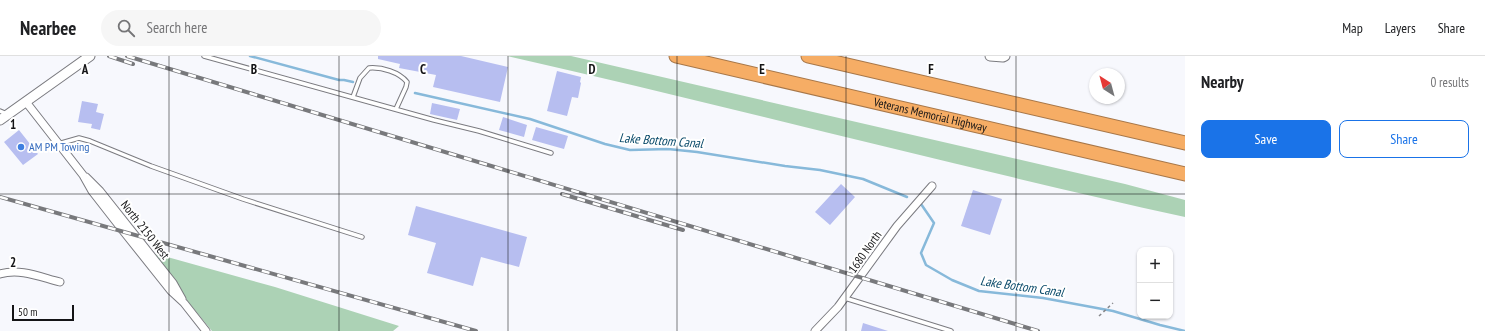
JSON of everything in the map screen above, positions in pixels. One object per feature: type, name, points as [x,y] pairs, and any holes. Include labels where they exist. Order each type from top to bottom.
[{"type":"highway","name":"Veterans Memorial Highway","points":[[676,56],[1185,174]]},
{"type":"highway","points":[[808,56],[1185,143]]},
{"type":"street","points":[[0,120],[4,112],[26,102],[90,56]]},
{"type":"street","points":[[990,56],[1004,57]]},
{"type":"street","name":"North 2150 West","points":[[26,102],[83,175],[92,191],[104,207],[163,282],[184,303],[206,331]]},
{"type":"street","name":"1680 North","points":[[815,331],[845,298],[897,226],[932,186]]},
{"type":"street","points":[[0,274],[22,272],[60,282]]},
{"type":"lane","points":[[204,56],[479,131],[551,153]]},
{"type":"lane","points":[[353,97],[363,74],[369,68],[375,67],[399,74],[407,82],[406,88],[396,109]]},
{"type":"lane","points":[[58,144],[79,138],[90,141],[151,166],[243,199],[362,237]]},
{"type":"lane","points":[[845,298],[951,331]]},
{"type":"path","points":[[1099,316],[1113,303]]},
{"type":"green space","points":[[507,56],[571,56],[1125,184],[1185,200],[1185,217],[1015,178]]},
{"type":"green space","points":[[153,253],[275,287],[399,326],[393,331],[212,331],[189,303]]},
{"type":"building","points":[[378,56],[461,56],[508,67],[500,102],[433,87],[436,75],[399,68],[400,64],[378,59]]},
{"type":"building","points":[[557,71],[581,77],[578,98],[572,97],[567,116],[547,111]]},
{"type":"building","points":[[82,101],[98,104],[96,112],[104,114],[100,130],[91,128],[92,124],[78,122]]},
{"type":"building","points":[[432,103],[460,109],[457,120],[430,114]]},
{"type":"building","points":[[503,117],[527,125],[524,137],[499,130]]},
{"type":"building","points":[[536,127],[568,136],[564,149],[532,140]]},
{"type":"building","name":"AM PM Towing","points":[[19,130],[38,154],[23,165],[4,142]]},
{"type":"building","points":[[841,184],[855,197],[830,225],[815,212]]},
{"type":"building","points":[[973,190],[1002,199],[990,235],[961,226]]},
{"type":"building","points":[[416,206],[527,237],[519,267],[481,257],[473,286],[427,273],[436,243],[408,235]]},
{"type":"building","points":[[863,323],[888,331],[861,331]]},
{"type":"waterway","name":"Lake Bottom Canal","points":[[250,56],[339,80],[353,82]]},
{"type":"waterway","name":"Lake Bottom Canal","points":[[415,93],[530,119],[605,144],[630,150],[668,149],[697,152],[820,170],[863,179],[907,197]]},
{"type":"waterway","name":"Lake Bottom Canal","points":[[921,204],[934,223],[921,253],[926,265],[952,280],[979,291],[1043,298],[1113,311],[1185,331]]},
{"type":"railway","points":[[109,56],[133,64]]},
{"type":"railway","points":[[127,56],[1038,331]]},
{"type":"railway","points":[[562,194],[683,230]]},
{"type":"railway","points":[[0,197],[476,331]]},
{"type":"place","name":"AM PM Towing","points":[[21,147]]}]
